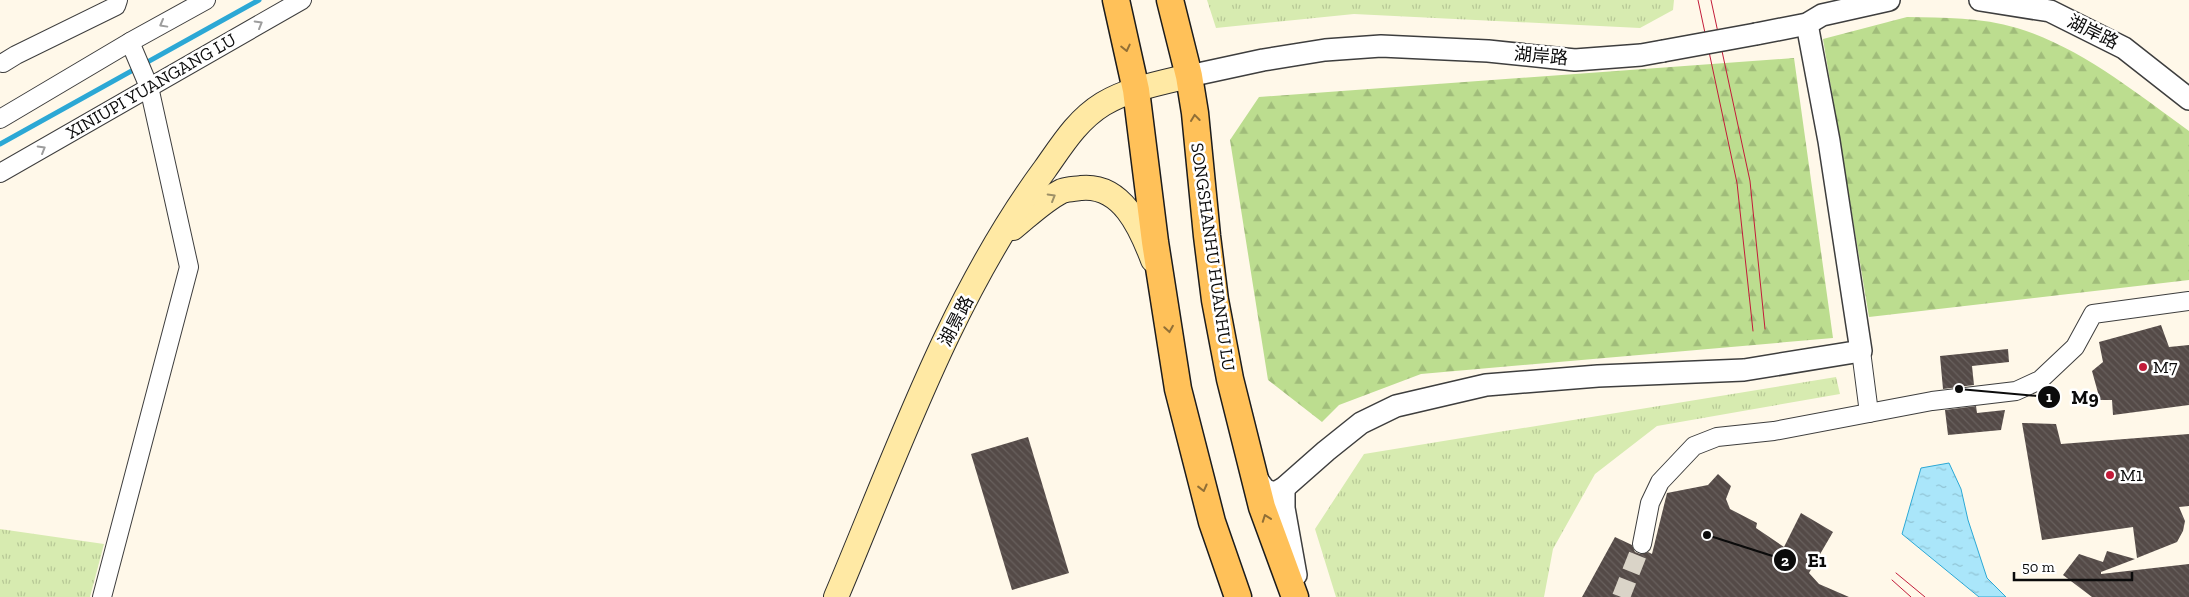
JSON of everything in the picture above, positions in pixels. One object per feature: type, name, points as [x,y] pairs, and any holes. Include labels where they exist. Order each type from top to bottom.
[{"type":"main road","points":[[1116,0],[1136,90],[1162,288],[1178,389],[1212,522],[1238,597]]},
{"type":"main road","name":"SONGSHANHU HUANHU LU","points":[[1170,0],[1189,76],[1195,113],[1215,300],[1230,378],[1262,507],[1295,597]]},
{"type":"main road","name":"湖景路","points":[[836,597],[930,372],[980,272],[1026,193],[1076,126],[1103,104],[1136,90],[1189,76]]},
{"type":"main road","points":[[1000,238],[1047,200],[1064,190],[1093,187],[1116,197],[1134,218],[1146,241],[1162,288]]},
{"type":"street","points":[[3,63],[16,54],[116,6],[118,0]]},
{"type":"street","points":[[0,119],[130,42],[206,0]]},
{"type":"street","name":"XINIUPI YUANGANG LU","points":[[0,173],[302,0]]},
{"type":"street","name":"湖岸路","points":[[1189,76],[1307,53],[1381,46],[1488,51],[1575,60],[1641,55],[1807,24],[1822,15],[1890,0]]},
{"type":"street","name":"湖岸路","points":[[1980,0],[2050,11],[2124,48],[2189,99]]},
{"type":"street","points":[[1807,24],[1829,141],[1869,413]]},
{"type":"street","points":[[102,597],[190,267],[149,87],[130,42]]},
{"type":"street","points":[[1642,544],[1650,503],[1660,482],[1694,446],[1717,437],[1774,431],[1932,401],[2016,391],[2040,380],[2075,347],[2093,314],[2189,301]]},
{"type":"street","points":[[1254,475],[1265,490],[1275,493],[1361,423],[1396,406],[1486,385],[1598,376],[1744,370],[1861,350]]},
{"type":"street","points":[[1289,483],[1284,508],[1300,597]]},
{"type":"green space","points":[[1207,0],[1674,0],[1673,10],[1640,28],[1354,14],[1216,28]]},
{"type":"green space","points":[[1907,17],[1990,22],[2003,24],[2040,36],[2107,72],[2189,131],[2189,280],[1869,317],[1823,39]]},
{"type":"green space","points":[[1794,58],[1833,338],[1421,374],[1339,405],[1322,422],[1268,380],[1230,140],[1259,97]]},
{"type":"green space","points":[[1836,377],[1840,394],[1657,426],[1595,474],[1553,549],[1544,597],[1336,597],[1315,529],[1364,454]]},
{"type":"green space","points":[[0,529],[104,544],[90,597],[0,597]]},
{"type":"water","points":[[1949,463],[1961,489],[1968,520],[1987,578],[2006,597],[1979,597],[1902,534],[1921,468]]},
{"type":"building","name":"M7","points":[[2161,325],[2169,347],[2189,345],[2189,405],[2113,415],[2112,400],[2100,400],[2092,371],[2103,362],[2099,342]]},
{"type":"building","points":[[2008,349],[2009,362],[1972,366],[1974,385],[1943,389],[1940,356]]},
{"type":"building","points":[[1976,406],[1977,413],[2005,410],[2001,430],[1948,435],[1945,410]]},
{"type":"building","name":"M1","points":[[2022,423],[2056,424],[2061,444],[2189,434],[2189,506],[2179,507],[2185,521],[2183,531],[2177,542],[2137,558],[2133,527],[2042,540]]},
{"type":"building","points":[[1028,437],[1069,573],[1012,590],[971,454]]},
{"type":"building","points":[[1718,474],[1731,486],[1726,499],[1730,509],[1757,523],[1756,528],[1784,547],[1801,513],[1833,532],[1809,573],[1819,584],[1849,597],[1582,597],[1615,537],[1632,545],[1635,552],[1640,554],[1648,552],[1652,554],[1667,493],[1708,485]]},
{"type":"building","points":[[2107,551],[2135,559],[2101,572],[2101,574],[2189,564],[2189,597],[2092,597],[2063,575],[2079,554],[2103,562]]},
{"type":"waterway","points":[[0,144],[259,0]]},
{"type":"tunnel","points":[[1621,597],[1642,544]]},
{"type":"tram line","points":[[1698,0],[1737,183],[1753,331]]},
{"type":"tram line","points":[[1711,0],[1750,181],[1765,329]]},
{"type":"tram line","points":[[1896,573],[1925,597]]},
{"type":"tram line","points":[[1892,580],[1911,597]]},
{"type":"place","name":"M7","points":[[2143,367]]},
{"type":"place","name":"M9","points":[[1959,389]]},
{"type":"place","name":"M1","points":[[2110,475]]},
{"type":"place","name":"E1","points":[[1707,535]]}]
